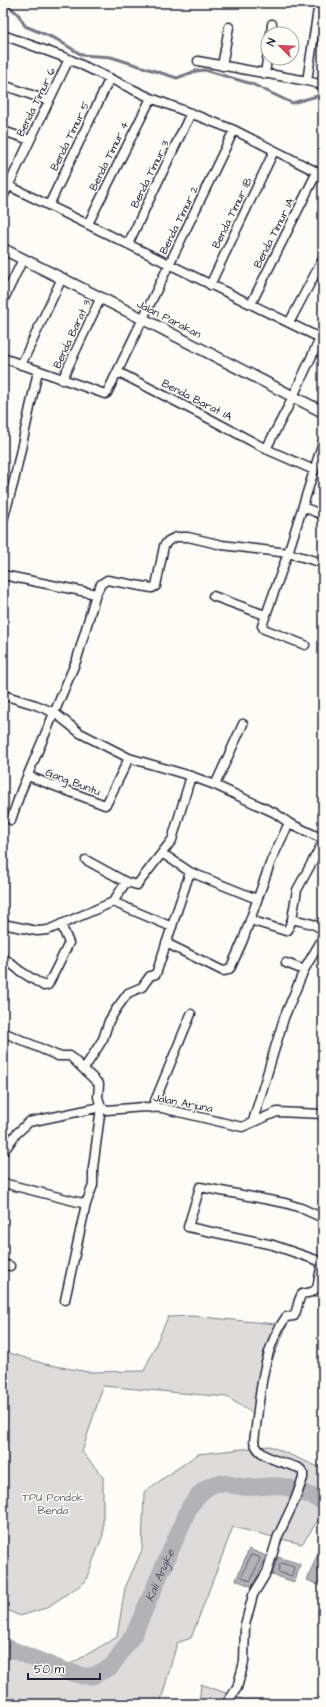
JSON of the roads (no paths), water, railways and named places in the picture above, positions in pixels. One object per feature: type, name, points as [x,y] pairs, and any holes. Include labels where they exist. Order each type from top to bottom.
[{"type":"street","points":[[307,81],[318,9]]},
{"type":"street","points":[[222,66],[229,27]]},
{"type":"street","points":[[3,35],[69,59],[151,98],[234,130],[320,174]]},
{"type":"street","name":"Benda Timur 6","points":[[3,197],[6,184],[30,140],[69,59]]},
{"type":"street","points":[[198,61],[323,85]]},
{"type":"street","points":[[265,74],[266,66]]},
{"type":"street","name":"Benda Timur 5","points":[[49,204],[110,78]]},
{"type":"street","points":[[3,85],[49,100]]},
{"type":"street","name":"Benda Timur 4","points":[[88,224],[151,98]]},
{"type":"street","name":"Benda Timur 3","points":[[128,244],[191,113]]},
{"type":"street","name":"Benda Timur 2","points":[[62,380],[105,394],[107,393],[234,130]]},
{"type":"street","points":[[3,131],[30,140]]},
{"type":"street","name":"Benda Timur 1B","points":[[210,285],[274,151]]},
{"type":"street","name":"Benda Timur 1A","points":[[251,304],[320,174]]},
{"type":"street","points":[[6,184],[210,285],[290,323],[322,335],[294,396],[266,449]]},
{"type":"street","name":"Jalan Parakan","points":[[3,249],[101,297],[323,412]]},
{"type":"street","points":[[3,301],[23,259]]},
{"type":"street","points":[[290,323],[319,276],[323,259]]},
{"type":"street","points":[[21,365],[62,278]]},
{"type":"street","name":"Benda Barat 3","points":[[62,380],[101,297]]},
{"type":"street","points":[[3,358],[62,380]]},
{"type":"street","points":[[3,520],[14,481],[38,371]]},
{"type":"street","name":"Benda Barat 1A","points":[[118,372],[266,449],[314,470]]},
{"type":"street","points":[[305,645],[264,629],[262,626],[288,553],[323,442]]},
{"type":"street","points":[[303,507],[323,515]]},
{"type":"street","points":[[3,575],[96,594],[101,584],[107,580],[152,588],[156,586],[164,546],[168,541],[176,537],[188,537],[222,545],[288,553],[323,563]]},
{"type":"street","name":"Gang Buntu","points":[[11,820],[77,659],[96,594]]},
{"type":"street","points":[[213,596],[265,615]]},
{"type":"street","points":[[3,696],[36,705],[55,713],[80,733],[129,758],[191,776],[215,785],[275,813],[323,840],[297,890],[290,929],[286,931],[250,920]]},
{"type":"street","points":[[215,785],[243,724]]},
{"type":"street","name":"Gang Buntu","points":[[28,776],[105,805],[108,803],[129,758]]},
{"type":"street","points":[[86,860],[126,882],[137,885],[172,840],[191,776]]},
{"type":"street","points":[[166,943],[223,971],[228,970],[231,967],[243,940],[271,860],[289,822]]},
{"type":"street","points":[[162,854],[190,872],[258,899]]},
{"type":"street","points":[[84,1069],[103,1039],[109,1021],[128,993],[142,987],[150,976],[156,974],[190,872]]},
{"type":"street","points":[[3,924],[37,931],[48,930],[113,902],[126,882]]},
{"type":"street","points":[[113,902],[172,927]]},
{"type":"street","points":[[253,1121],[284,1018],[304,970],[321,941],[323,932],[316,926],[292,919]]},
{"type":"street","points":[[3,956],[20,971],[44,986],[48,985],[68,944],[61,924]]},
{"type":"street","points":[[286,963],[304,970]]},
{"type":"street","points":[[152,1108],[191,1014]]},
{"type":"street","points":[[3,1032],[58,1056],[70,1056],[99,1084],[98,1097],[101,1107],[93,1168],[93,1185],[86,1204],[65,1300]]},
{"type":"street","name":"Jalan Arjuna","points":[[4,1153],[16,1134],[29,1122],[101,1107],[108,1110],[162,1108],[242,1127],[277,1112],[323,1114]]},
{"type":"street","points":[[3,1183],[86,1204]]},
{"type":"street","points":[[226,1704],[237,1688],[244,1662],[245,1626],[253,1595],[267,1572],[278,1536],[295,1500],[303,1478],[303,1472],[299,1468],[261,1454],[256,1448],[254,1441],[266,1364],[278,1328],[286,1317],[294,1316],[297,1310],[299,1298],[302,1294],[312,1292],[317,1288],[323,1260],[273,1245],[188,1227],[200,1187],[285,1203],[301,1208],[323,1218]]},
{"type":"water","points":[[323,1541],[323,1587],[307,1580]]},
{"type":"water","points":[[249,1549],[266,1556],[253,1587],[236,1580]]},
{"type":"water","points":[[278,1557],[300,1564],[295,1582],[272,1575]]},
{"type":"waterway","points":[[5,3],[18,14],[25,26],[56,39],[82,55],[111,57],[177,78],[196,71],[205,70],[252,84],[292,103],[321,95],[323,96]]},
{"type":"waterway","name":"Kali Angke","points":[[3,1646],[60,1669],[83,1676],[92,1676],[111,1667],[134,1634],[190,1506],[204,1490],[211,1485],[219,1483],[242,1487],[279,1486],[302,1492],[323,1502]]},
{"type":"park label","name":"TPU Pondok Benda","points":[[53,1503]]}]
